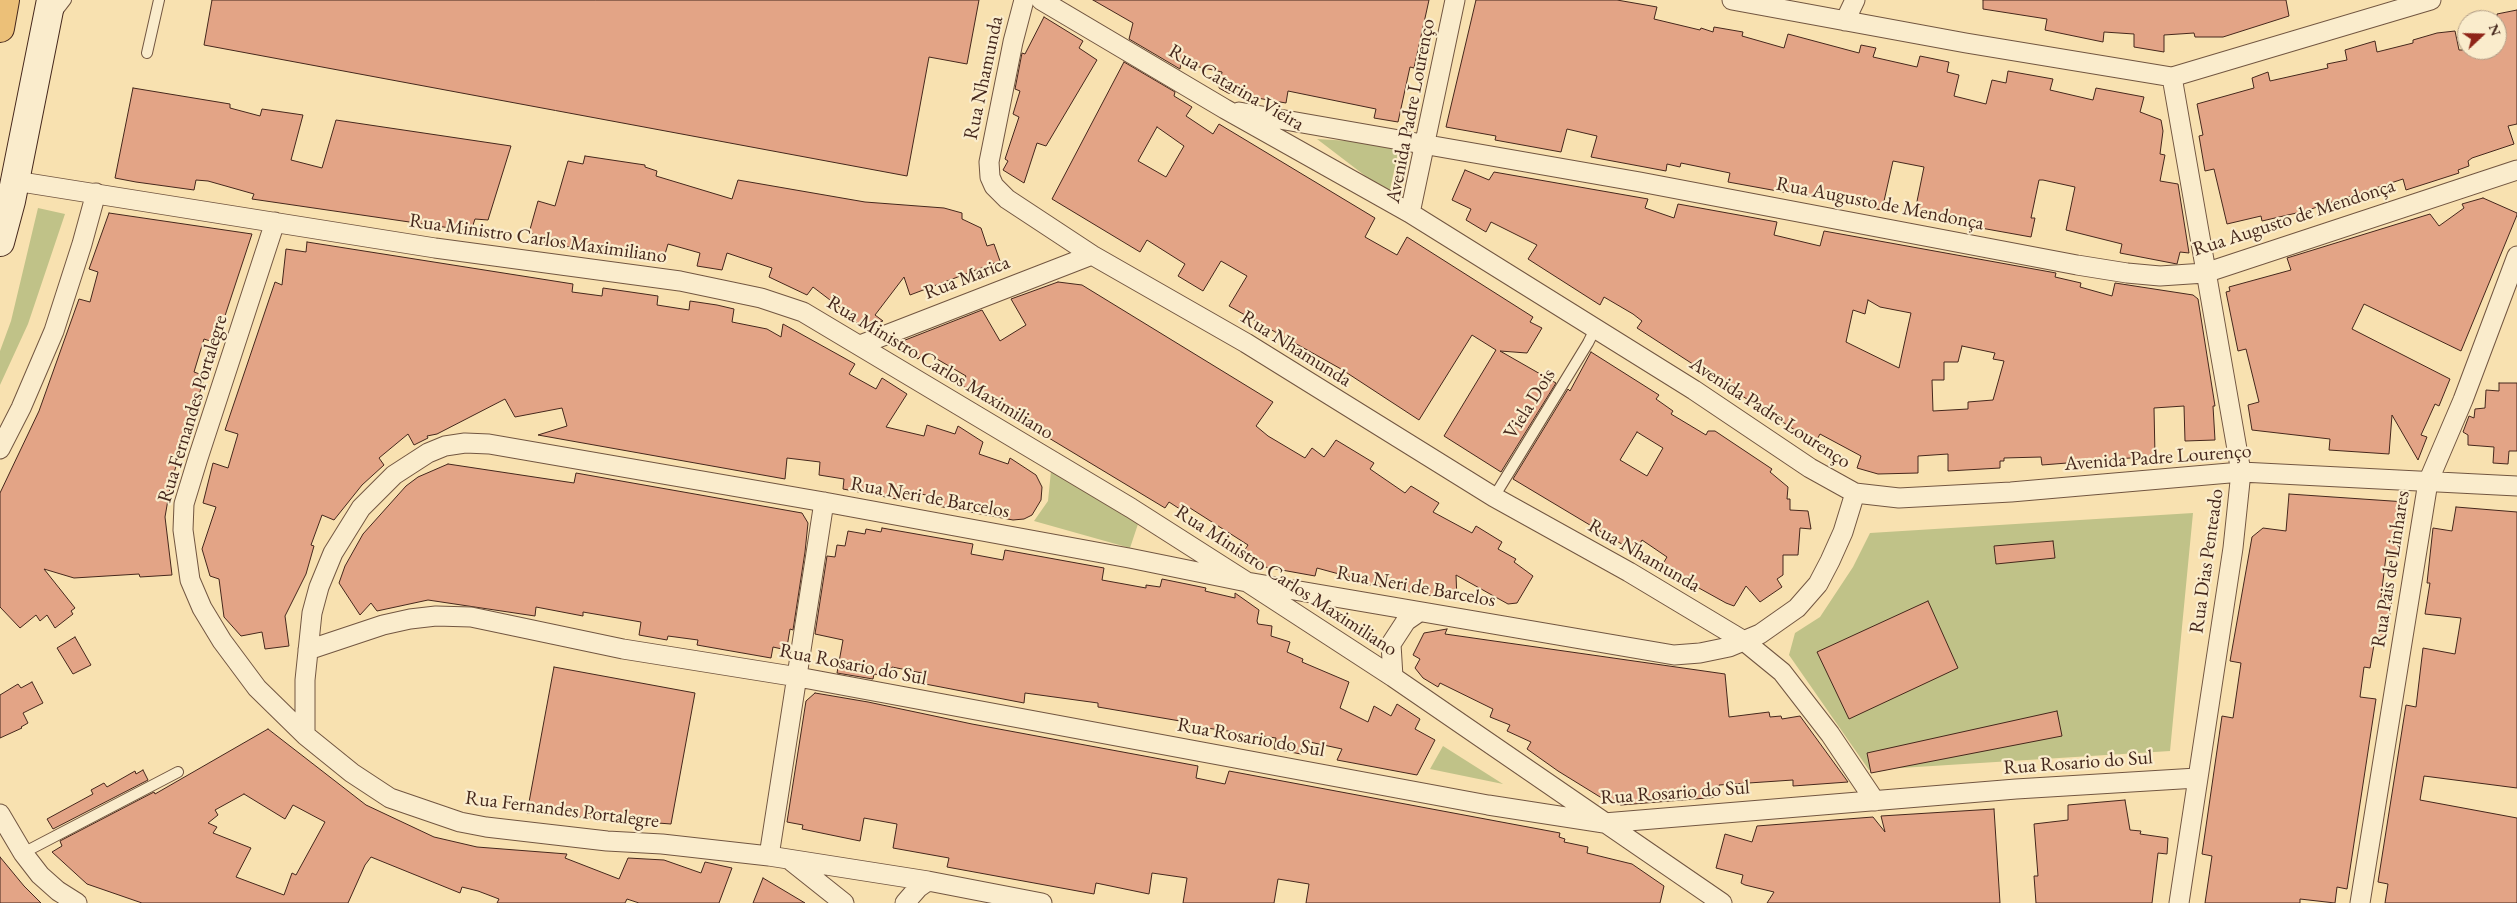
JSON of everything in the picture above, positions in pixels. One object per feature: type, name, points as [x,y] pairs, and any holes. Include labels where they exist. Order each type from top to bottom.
[{"type":"highway","points":[[0,28],[5,0]]},
{"type":"main road","points":[[0,242],[15,181],[49,12]]},
{"type":"street","name":"Rua Nhamunda","points":[[1024,0],[1013,42],[989,162],[990,177],[994,186],[1007,199],[1092,255],[1246,344],[1494,496],[1629,572],[1744,641],[1782,672],[1830,734],[1874,801]]},
{"type":"street","name":"Rua Catarina Vieira","points":[[1041,0],[1224,109],[1410,213]]},
{"type":"street","name":"Avenida Padre Lourenço","points":[[1455,0],[1410,213],[1694,390],[1810,468],[1855,493],[1899,498],[2011,492],[2241,472],[2517,486]]},
{"type":"street","points":[[1732,0],[2172,77],[2431,0]]},
{"type":"street","points":[[1845,21],[1854,0]]},
{"type":"street","name":"Rua Dias Penteado","points":[[2172,77],[2241,472],[2234,548],[2179,903]]},
{"type":"street","name":"Rua Augusto de Mendonça","points":[[1224,109],[2127,273],[2160,276],[2205,272],[2517,170]]},
{"type":"street","name":"Rua Ministro Carlos Maximiliano","points":[[15,181],[730,290],[778,302],[803,312],[1131,508],[1247,582],[1393,677],[1722,903]]},
{"type":"street","points":[[0,449],[21,408],[54,331],[96,193]]},
{"type":"street","name":"Rua Fernandes Portalegre","points":[[275,222],[184,504],[183,530],[190,580],[202,608],[222,641],[257,688],[305,735],[352,773],[390,798],[460,822],[486,827],[598,840],[662,844],[769,856],[928,881],[1042,903]]},
{"type":"street","name":"Rua Marica","points":[[860,345],[1092,255]]},
{"type":"street","name":"Rua Pais de Linhares","points":[[2360,903],[2428,482],[2463,400],[2517,256]]},
{"type":"street","name":"Rua Neri de Barcelos","points":[[305,735],[305,680],[312,613],[319,587],[333,553],[348,526],[361,508],[394,476],[412,462],[445,446],[466,443],[489,444],[824,502],[1129,558],[1247,582],[1674,655],[1700,653],[1744,641]]},
{"type":"street","points":[[1744,641],[1760,634],[1797,608],[1818,584],[1843,532],[1855,493]]},
{"type":"street","points":[[769,856],[824,502]]},
{"type":"street","points":[[1393,677],[1391,644],[1406,621],[1419,612]]},
{"type":"street","name":"Rua Rosario do Sul","points":[[308,650],[383,625],[410,619],[436,616],[471,617],[623,649],[798,677],[1488,805],[1604,823],[2016,789],[2197,778]]},
{"type":"street","points":[[0,814],[23,853],[40,875],[58,891],[77,903]]},
{"type":"street","points":[[789,860],[844,903]]},
{"type":"street","points":[[905,903],[918,888],[928,881]]},
{"type":"lane","points":[[49,12],[66,0]]},
{"type":"lane","points":[[147,53],[159,0]]},
{"type":"lane","name":"Viela Dois","points":[[1494,496],[1588,344],[1595,329]]},
{"type":"lane","points":[[23,853],[178,772]]},
{"type":"green space","points":[[1317,139],[1400,144],[1389,194]]},
{"type":"green space","points":[[38,208],[65,214],[28,324],[0,385],[0,351],[11,321]]},
{"type":"green space","points":[[1051,471],[1140,518],[1130,548],[1034,521],[1048,501]]},
{"type":"green space","points":[[2193,513],[2170,751],[1869,770],[1789,655],[1795,633],[1820,617],[1853,567],[1870,533]]},
{"type":"green space","points":[[1443,746],[1503,784],[1430,769]]},
{"type":"building","points":[[212,0],[979,0],[967,64],[929,57],[907,176],[204,45]]},
{"type":"building","points":[[1093,0],[1429,0],[1414,68],[1410,67],[1398,122],[1374,118],[1376,109],[1288,91],[1286,103],[1228,93],[1219,88],[1222,72],[1181,63],[1180,69],[1129,39],[1133,23]]},
{"type":"building","points":[[1476,0],[1617,0],[1657,7],[1654,19],[1713,32],[1714,27],[1743,32],[1742,36],[1784,48],[1788,34],[1859,53],[1861,45],[1876,48],[1873,57],[1917,67],[1920,56],[1949,62],[1947,72],[1959,75],[1954,96],[1986,104],[1992,80],[2006,83],[2008,71],[2053,79],[2050,90],[2093,100],[2096,88],[2144,97],[2140,112],[2161,120],[2163,131],[2160,154],[2165,155],[2160,181],[2178,184],[2189,253],[2180,252],[2177,264],[2120,253],[2122,244],[2066,230],[2075,187],[2043,180],[2039,180],[2031,218],[2035,218],[2031,237],[1914,216],[1924,167],[1893,161],[1882,210],[1728,182],[1730,173],[1681,163],[1680,167],[1667,164],[1666,171],[1591,157],[1597,136],[1567,129],[1561,152],[1495,140],[1496,136],[1446,127]]},
{"type":"building","points":[[1983,0],[2286,0],[2289,16],[2223,37],[2195,37],[2194,33],[2164,35],[2164,52],[2134,47],[2134,34],[2104,32],[2103,42],[2045,30],[2047,19],[1983,9]]},
{"type":"building","points":[[2517,10],[2517,124],[2508,126],[2514,144],[2472,158],[2468,161],[2469,166],[2458,170],[2459,173],[2406,190],[2403,179],[2305,211],[2262,221],[2261,216],[2227,224],[2214,169],[2205,171],[2199,136],[2203,135],[2197,104],[2254,88],[2252,78],[2268,72],[2270,81],[2328,68],[2327,64],[2347,60],[2345,50],[2375,41],[2377,52],[2413,43],[2413,40],[2437,33],[2455,31],[2457,60],[2507,60],[2507,12]]},
{"type":"building","points":[[1044,17],[1083,41],[1079,48],[1097,60],[1046,146],[1037,143],[1024,183],[1003,170],[1008,161],[1005,159],[1019,117],[1013,114],[1020,91],[1015,89],[1022,53],[1025,54]]},
{"type":"building","points":[[1124,62],[1175,92],[1174,96],[1192,107],[1186,116],[1213,134],[1219,124],[1375,218],[1365,237],[1397,255],[1407,237],[1533,317],[1530,322],[1542,328],[1527,353],[1500,351],[1556,383],[1501,472],[1444,436],[1496,350],[1472,335],[1419,420],[1341,369],[1229,306],[1247,276],[1221,261],[1203,291],[1178,276],[1185,264],[1147,240],[1140,252],[1052,199]],"holes":[[[1157,127],[1184,146],[1166,177],[1138,161]]]},
{"type":"building","points":[[133,88],[230,104],[230,108],[260,116],[262,109],[303,115],[291,160],[322,168],[336,120],[511,146],[488,220],[475,219],[471,231],[252,199],[254,194],[208,181],[196,180],[194,190],[136,182],[115,178]]},
{"type":"building","points":[[585,156],[645,165],[645,167],[657,171],[656,176],[732,199],[738,180],[865,202],[944,208],[962,213],[962,219],[981,228],[987,246],[994,244],[1000,261],[910,295],[904,277],[875,315],[883,321],[863,326],[849,319],[851,316],[813,287],[807,295],[769,277],[772,268],[727,253],[722,270],[697,266],[700,253],[668,244],[663,261],[544,243],[546,238],[529,233],[538,201],[555,206],[568,161],[583,164]]},
{"type":"building","points":[[1465,170],[1489,180],[1494,172],[1648,199],[1645,208],[1674,218],[1678,204],[1777,222],[1774,235],[1820,246],[1824,231],[2056,273],[2055,277],[2081,283],[2080,287],[2112,296],[2115,283],[2193,295],[2198,299],[2215,406],[2213,406],[2215,440],[2185,441],[2184,406],[2154,408],[2155,456],[2042,465],[2041,457],[2004,458],[2004,461],[2000,461],[2000,468],[1948,471],[1948,454],[1918,456],[1918,473],[1878,474],[1857,468],[1861,456],[1820,434],[1815,443],[1637,328],[1642,321],[1633,314],[1604,297],[1600,305],[1528,259],[1537,245],[1491,222],[1486,232],[1466,220],[1471,209],[1452,200]],"holes":[[[1868,300],[1880,307],[1911,313],[1899,368],[1846,342],[1853,310],[1865,314]],[[1962,346],[1995,353],[1993,359],[2004,361],[1993,400],[1968,402],[1968,409],[1933,411],[1932,380],[1944,380],[1944,362],[1958,362]]]},
{"type":"building","points":[[2483,198],[2517,213],[2517,215],[2461,351],[2364,304],[2352,329],[2450,379],[2439,406],[2435,404],[2421,435],[2427,437],[2418,460],[2392,415],[2389,454],[2329,450],[2330,439],[2252,430],[2248,405],[2259,402],[2246,349],[2238,351],[2226,292],[2230,291],[2229,287],[2291,270],[2287,258],[2430,214],[2439,226],[2464,208],[2462,204]]},
{"type":"building","points":[[109,213],[252,234],[216,343],[204,339],[194,372],[205,376],[171,482],[165,517],[172,575],[140,577],[139,574],[74,578],[44,569],[75,608],[71,611],[73,614],[55,628],[47,615],[40,621],[36,615],[20,628],[0,607],[0,493],[39,411],[79,299],[90,302],[98,272],[89,269]]},
{"type":"building","points":[[307,242],[573,284],[572,292],[602,296],[603,288],[658,296],[657,305],[689,310],[690,301],[717,305],[734,309],[732,322],[767,329],[781,337],[783,324],[855,364],[849,374],[876,389],[882,378],[907,394],[886,427],[924,436],[927,425],[955,434],[958,426],[983,442],[979,454],[1008,464],[1010,458],[1036,475],[1042,487],[1041,500],[1032,515],[1024,519],[1013,520],[932,505],[934,497],[905,490],[902,500],[843,489],[844,479],[819,475],[820,462],[787,458],[785,479],[538,435],[567,426],[562,408],[515,417],[505,399],[437,434],[427,436],[428,438],[414,445],[408,434],[379,458],[384,465],[362,485],[334,520],[322,515],[311,545],[314,546],[306,574],[285,616],[289,646],[265,649],[262,632],[241,636],[224,617],[219,579],[210,576],[202,549],[216,507],[203,503],[213,463],[228,468],[238,434],[225,430],[275,282],[282,285],[286,249],[306,252]]},
{"type":"building","points":[[1058,282],[1082,285],[1273,402],[1256,426],[1268,436],[1305,458],[1312,448],[1324,457],[1336,440],[1374,463],[1370,469],[1405,493],[1411,486],[1439,503],[1433,512],[1472,533],[1476,526],[1502,542],[1498,549],[1516,559],[1514,562],[1533,576],[1517,603],[1508,604],[1456,575],[1457,600],[1348,581],[1350,577],[1317,568],[1315,576],[1265,567],[1242,554],[1248,545],[1190,508],[1186,513],[1169,502],[1165,508],[961,385],[966,376],[925,352],[918,359],[895,344],[982,310],[1000,341],[1026,325],[1011,299]]},
{"type":"building","points":[[1591,352],[1659,395],[1656,399],[1673,411],[1671,414],[1706,435],[1708,431],[1715,431],[1772,469],[1770,472],[1788,487],[1787,499],[1790,499],[1790,510],[1808,511],[1811,529],[1800,528],[1798,555],[1783,555],[1783,575],[1777,579],[1782,587],[1760,602],[1746,586],[1734,606],[1726,603],[1661,567],[1667,557],[1642,540],[1635,552],[1513,479],[1568,389],[1570,391]],"holes":[[[1637,432],[1663,448],[1647,476],[1620,460]]]},
{"type":"building","points":[[2499,383],[2517,383],[2517,451],[2509,451],[2508,464],[2493,463],[2494,447],[2468,445],[2468,435],[2463,432],[2469,416],[2474,418],[2475,409],[2485,408],[2486,390],[2499,391]]},
{"type":"building","points":[[448,464],[574,483],[576,473],[802,513],[808,523],[805,552],[793,630],[790,629],[787,647],[783,646],[782,649],[773,647],[771,658],[697,645],[698,640],[668,636],[667,640],[639,635],[641,622],[583,612],[583,616],[536,607],[535,616],[428,600],[377,611],[371,603],[360,615],[339,583],[345,566],[363,534],[406,486],[418,477]]},
{"type":"building","points":[[2289,494],[2406,502],[2398,557],[2386,556],[2381,597],[2392,599],[2386,640],[2375,639],[2370,668],[2364,667],[2360,697],[2376,699],[2347,889],[2337,887],[2335,903],[2300,899],[2300,903],[2205,903],[2212,856],[2202,854],[2222,716],[2233,718],[2241,663],[2230,661],[2252,537],[2263,528],[2286,531]]},
{"type":"building","points":[[2456,507],[2517,512],[2517,788],[2424,776],[2420,800],[2517,818],[2517,903],[2385,903],[2388,884],[2378,882],[2406,705],[2416,707],[2423,648],[2455,654],[2461,618],[2425,614],[2430,583],[2427,583],[2433,528],[2452,531]]},
{"type":"building","points":[[882,528],[973,544],[971,554],[1003,560],[1005,550],[1104,568],[1102,580],[1146,588],[1146,585],[1160,587],[1162,579],[1206,588],[1205,591],[1235,598],[1235,593],[1259,610],[1258,624],[1272,626],[1271,636],[1290,642],[1287,652],[1303,659],[1302,662],[1349,682],[1340,708],[1368,722],[1374,706],[1391,716],[1397,704],[1420,719],[1415,729],[1435,740],[1417,775],[1337,760],[1342,749],[1305,741],[1301,754],[1274,749],[1276,738],[1186,725],[1186,722],[1098,707],[1098,703],[1025,693],[1024,703],[920,683],[922,673],[892,667],[890,677],[874,674],[873,679],[837,673],[843,640],[815,634],[827,556],[835,557],[837,545],[845,546],[848,531],[865,534],[866,529],[881,532]]},
{"type":"building","points":[[2053,541],[2055,558],[1996,564],[1994,546]]},
{"type":"building","points":[[1928,601],[1958,668],[1849,719],[1817,652]]},
{"type":"building","points":[[1447,629],[1445,634],[1725,674],[1729,717],[1769,712],[1770,717],[1781,716],[1782,719],[1800,716],[1848,782],[1793,786],[1793,780],[1719,785],[1719,797],[1621,805],[1605,800],[1527,749],[1531,742],[1507,731],[1510,725],[1490,717],[1493,709],[1440,683],[1438,687],[1423,678],[1415,668],[1420,659],[1413,655],[1424,633]]},
{"type":"building","points":[[75,637],[91,665],[73,674],[57,648]]},
{"type":"building","points":[[554,667],[695,693],[671,824],[527,813]]},
{"type":"building","points":[[32,682],[43,703],[23,713],[28,723],[22,728],[0,738],[0,695],[18,684],[21,688]]},
{"type":"building","points":[[815,693],[1198,766],[1196,778],[1225,784],[1229,771],[1560,833],[1559,837],[1565,839],[1564,842],[1588,847],[1587,853],[1632,864],[1664,886],[1660,903],[1306,903],[1309,884],[1278,879],[1274,903],[1183,903],[1187,878],[1152,873],[1149,894],[1096,883],[1094,894],[947,867],[949,858],[893,848],[897,824],[864,818],[860,841],[802,829],[803,825],[787,822],[806,701]]},
{"type":"building","points":[[2057,711],[2062,736],[1871,773],[1867,753]]},
{"type":"building","points":[[268,729],[366,805],[434,837],[477,847],[567,854],[565,858],[619,879],[628,858],[664,860],[701,873],[705,862],[732,868],[719,903],[639,903],[627,899],[625,903],[497,903],[499,899],[478,891],[462,887],[460,893],[371,857],[365,865],[348,903],[142,903],[87,884],[52,852],[62,846],[60,841],[154,792],[155,794]],"holes":[[[244,794],[285,819],[293,805],[325,822],[296,875],[292,873],[284,895],[236,877],[251,848],[213,833],[217,827],[208,823],[218,815],[215,810]]]},
{"type":"building","points":[[143,770],[148,780],[53,829],[47,819],[93,794],[91,790],[104,783],[107,787],[135,771],[136,774]]},
{"type":"building","points":[[2125,800],[2130,830],[2141,831],[2140,834],[2168,838],[2167,854],[2158,853],[2152,903],[2036,903],[2034,876],[2038,876],[2034,824],[2068,820],[2068,805]]},
{"type":"building","points":[[1994,809],[2000,903],[1767,903],[1774,892],[1745,885],[1741,883],[1743,875],[1716,868],[1725,834],[1752,842],[1757,826],[1873,817],[1885,832],[1881,816]]},
{"type":"building","points":[[0,857],[24,886],[41,903],[0,903]]},
{"type":"building","points":[[763,878],[805,903],[753,903]]}]
